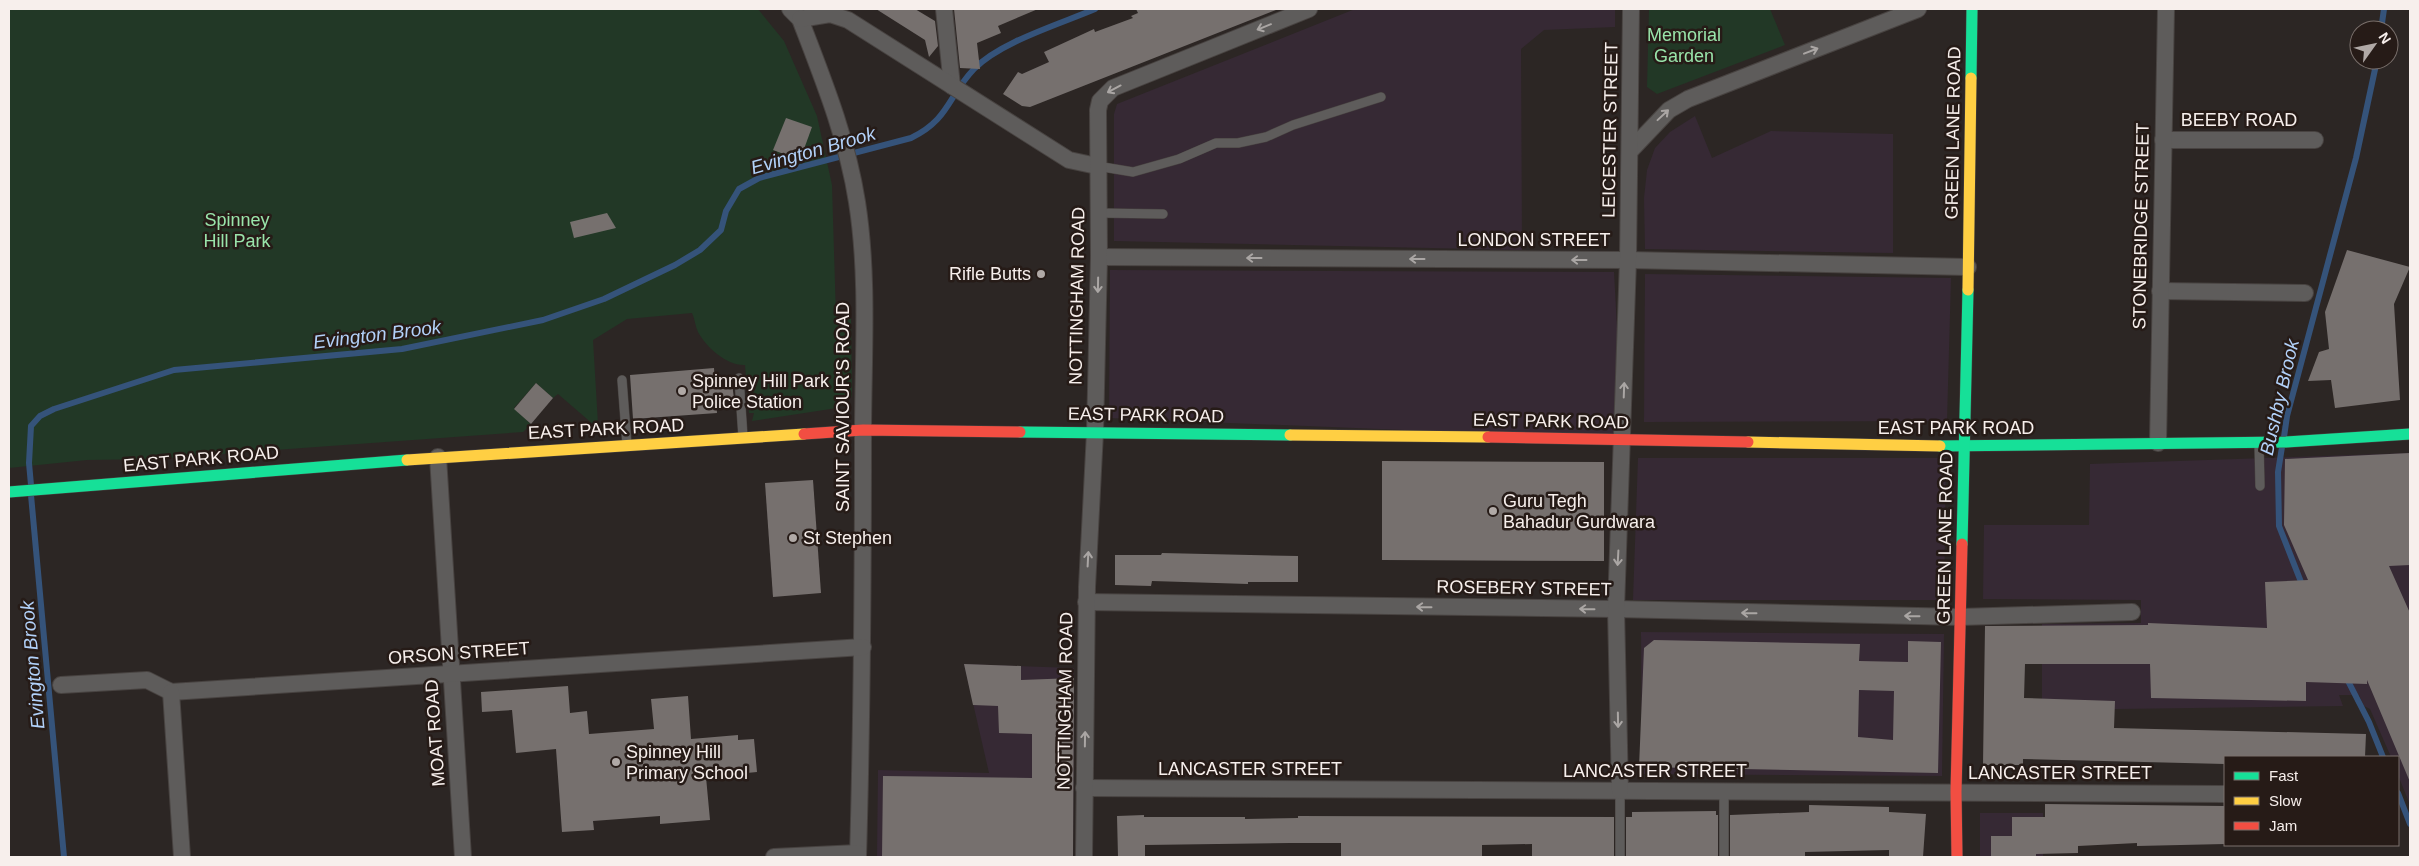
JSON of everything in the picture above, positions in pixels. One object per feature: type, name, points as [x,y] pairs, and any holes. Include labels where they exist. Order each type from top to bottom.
[{"type":"main road","name":"GREEN LANE ROAD","points":[[1957,857],[1956,792],[1965,447],[1972,9]]},
{"type":"main road","name":"EAST PARK ROAD","points":[[9,492],[438,457],[863,430],[1623,439],[1965,447],[2286,442],[2410,434]]},
{"type":"street","points":[[944,9],[952,86]]},
{"type":"street","name":"NOTTINGHAM ROAD","points":[[1084,857],[1083,592],[1095,432],[1099,257],[1097,166],[1098,110],[1100,101],[1105,93],[1113,88],[1309,9]]},
{"type":"street","name":"LEICESTER STREET","points":[[1620,791],[1616,610],[1628,260],[1631,9]]},
{"type":"street","points":[[1630,151],[1669,110],[1688,98],[1918,9]]},
{"type":"street","name":"STONEBRIDGE STREET","points":[[2158,443],[2166,9]]},
{"type":"street","points":[[795,14],[851,14],[952,86],[1069,160],[1097,166]]},
{"type":"street","name":"SAINT SAVIOUR'S ROAD","points":[[795,14],[834,110],[845,145],[861,236],[863,647],[858,855]]},
{"type":"street","name":"BEEBY ROAD","points":[[2163,140],[2315,140]]},
{"type":"street","name":"LONDON STREET","points":[[1099,257],[1628,260],[1968,266]]},
{"type":"street","points":[[2160,291],[2304,293]]},
{"type":"street","name":"MOAT ROAD","points":[[438,457],[463,857]]},
{"type":"street","name":"ROSEBERY STREET","points":[[1083,592],[1616,610],[1960,618],[2132,612]]},
{"type":"street","name":"ORSON STREET","points":[[171,692],[863,647]]},
{"type":"street","points":[[61,685],[147,680],[171,692],[182,857]]},
{"type":"street","name":"LANCASTER STREET","points":[[1084,788],[2224,794]]},
{"type":"street","points":[[774,857],[858,855]]},
{"type":"lane","points":[[1097,166],[1133,172],[1179,159],[1216,143],[1238,143],[1266,137],[1293,125],[1381,97]]},
{"type":"lane","points":[[1099,213],[1163,214]]},
{"type":"lane","points":[[739,378],[743,438]]},
{"type":"lane","points":[[622,380],[627,445]]},
{"type":"lane","points":[[2260,486],[2265,442]]},
{"type":"lane","points":[[1620,791],[1620,857]]},
{"type":"lane","points":[[1724,791],[1724,857]]},
{"type":"shaded area","points":[[1355,9],[1615,9],[1615,27],[1544,30],[1521,49],[1522,250],[1114,241],[1114,114],[1117,104]]},
{"type":"shaded area","points":[[1695,116],[1712,158],[1771,131],[1893,134],[1893,253],[1645,249],[1644,198],[1647,170],[1655,148],[1670,132]]},
{"type":"shaded area","points":[[1110,270],[1614,272],[1623,439],[1109,418]]},
{"type":"shaded area","points":[[1645,274],[1951,278],[1947,421],[1644,422]]},
{"type":"shaded area","points":[[2410,453],[2410,805],[2399,778],[2399,756],[2391,756],[2370,709],[2364,706],[2359,695],[2339,695],[2343,706],[2042,710],[2042,624],[2141,623],[2141,600],[1983,599],[1984,525],[2089,525],[2090,464]]},
{"type":"shaded area","points":[[1638,458],[1946,458],[1944,600],[1633,600]]},
{"type":"shaded area","points":[[1641,632],[1944,634],[1942,776],[1642,774]]},
{"type":"shaded area","points":[[964,664],[1074,668],[1073,857],[877,857],[878,770],[989,773]]},
{"type":"shaded area","points":[[1980,813],[2043,813],[2043,857],[1980,857]]},
{"type":"green space","name":"Spinney Hill Park","points":[[9,9],[758,9],[784,41],[817,116],[832,185],[836,317],[851,318],[852,396],[837,408],[752,421],[754,413],[749,413],[745,365],[724,359],[706,344],[698,332],[692,313],[627,319],[593,340],[598,424],[594,425],[558,394],[553,398],[536,383],[514,408],[531,424],[523,432],[151,459],[87,460],[9,468]]},
{"type":"green space","name":"Memorial Garden","points":[[1649,9],[1770,9],[1785,45],[1657,94],[1647,87]]},
{"type":"building","points":[[876,9],[915,9],[935,21],[938,46],[929,57],[925,40]]},
{"type":"building","points":[[954,9],[1038,9],[998,26],[1001,33],[977,43],[980,69],[960,68]]},
{"type":"building","points":[[1136,9],[1276,10],[1030,107],[1022,106],[1003,94],[1018,72],[1022,74],[1049,62],[1044,52],[1094,29],[1095,32],[1133,18],[1131,16],[1138,13]]},
{"type":"building","points":[[786,118],[812,127],[800,160],[773,150]]},
{"type":"building","points":[[607,213],[616,228],[574,238],[570,222]]},
{"type":"building","points":[[2347,250],[2410,267],[2394,304],[2400,400],[2335,408],[2331,380],[2308,381],[2319,352],[2329,349],[2325,312]]},
{"type":"building","name":"Spinney Hill Park Police Station","points":[[714,368],[715,384],[732,383],[734,399],[716,400],[717,413],[633,419],[630,375]]},
{"type":"building","points":[[536,383],[553,398],[531,424],[514,409]]},
{"type":"building","points":[[2410,453],[2410,565],[2389,566],[2410,613],[2410,782],[2367,680],[2367,684],[2306,682],[2306,701],[2151,698],[2150,664],[2025,664],[2024,698],[2115,701],[2114,728],[2366,734],[2365,756],[2224,756],[2224,764],[2023,759],[2023,765],[1983,765],[1985,626],[2148,625],[2148,623],[2267,628],[2265,582],[2308,580],[2284,525],[2285,459]]},
{"type":"building","name":"Guru Tegh Bahadur Gurdwara","points":[[1382,461],[1604,462],[1604,561],[1382,560]]},
{"type":"building","name":"St Stephen","points":[[813,480],[821,593],[773,597],[765,483]]},
{"type":"building","points":[[1162,553],[1298,556],[1298,582],[1248,582],[1248,584],[1152,581],[1151,586],[1115,585],[1115,555],[1161,555]]},
{"type":"building","points":[[1654,640],[1860,644],[1859,661],[1908,662],[1908,641],[1941,642],[1938,773],[1639,767],[1644,648]],"holes":[[[1859,690],[1894,691],[1893,740],[1858,737]]]},
{"type":"building","points":[[964,664],[1021,666],[1021,680],[1074,678],[1073,857],[882,857],[883,776],[1032,778],[1032,734],[999,733],[998,706],[973,705]]},
{"type":"building","points":[[568,686],[570,713],[587,711],[589,734],[654,729],[651,699],[688,696],[691,739],[738,735],[738,740],[754,739],[757,772],[706,777],[710,820],[660,824],[660,816],[593,821],[594,830],[562,832],[556,749],[516,753],[512,710],[482,712],[481,692]]},
{"type":"building","points":[[2045,804],[2224,806],[2224,844],[2137,846],[2137,843],[2078,846],[2078,853],[2036,854],[2036,857],[1991,857],[1991,836],[2012,836],[2012,817],[2045,817]]},
{"type":"building","points":[[1809,805],[1889,807],[1889,812],[1926,814],[1923,857],[1889,857],[1889,850],[1805,852],[1805,857],[1730,857],[1730,815],[1809,812]]},
{"type":"building","points":[[1716,811],[1716,815],[1718,815],[1718,857],[1626,857],[1626,817],[1632,817],[1632,812]]},
{"type":"building","points":[[1144,815],[1144,817],[1245,817],[1245,819],[1298,818],[1298,816],[1614,817],[1614,857],[1532,857],[1532,844],[1482,845],[1482,857],[1341,857],[1341,843],[1290,843],[1145,845],[1145,857],[1118,857],[1117,816]]},
{"type":"waterway","name":"Evington Brook","points":[[31,485],[29,463],[31,426],[40,416],[54,409],[174,370],[402,349],[543,320],[604,299],[675,265],[700,250],[721,230],[726,211],[739,189],[759,178],[911,138],[924,131],[941,115],[965,79],[985,59],[1014,42],[1095,9]]},
{"type":"waterway","name":"Bushby Brook","points":[[2382,20],[2384,9]]},
{"type":"waterway","name":"Bushby Brook","points":[[2284,437],[2287,416],[2356,158],[2375,70]]},
{"type":"waterway","name":"Bushby Brook","points":[[2282,447],[2278,472],[2279,526],[2303,587]]},
{"type":"waterway","name":"Evington Brook","points":[[31,495],[64,857]]},
{"type":"waterway","name":"Bushby Brook","points":[[2346,677],[2369,722],[2383,756]]},
{"type":"waterway","name":"Bushby Brook","points":[[2399,796],[2410,824]]},
{"type":"traffic: fast","points":[[1971,78],[1972,9]]},
{"type":"traffic: fast","points":[[1962,544],[1968,290]]},
{"type":"traffic: fast","points":[[1020,432],[1290,435]]},
{"type":"traffic: fast","points":[[1940,446],[2286,442],[2410,434]]},
{"type":"traffic: fast","points":[[9,492],[407,460]]},
{"type":"traffic: slow","points":[[1968,290],[1971,78]]},
{"type":"traffic: slow","points":[[407,460],[804,434]]},
{"type":"traffic: slow","points":[[1290,435],[1488,437]]},
{"type":"traffic: slow","points":[[1748,442],[1940,446]]},
{"type":"traffic: jam","points":[[804,434],[863,430],[1020,432]]},
{"type":"traffic: jam","points":[[1488,437],[1748,442]]},
{"type":"traffic: jam","points":[[1957,857],[1956,792],[1962,544]]},
{"type":"place","name":"Rifle Butts","points":[[1041,274]]},
{"type":"place","name":"Spinney Hill Park Police Station","points":[[682,391]]},
{"type":"place","name":"Guru Tegh Bahadur Gurdwara","points":[[1493,511]]},
{"type":"place","name":"St Stephen","points":[[793,538]]},
{"type":"place","name":"Spinney Hill Primary School","points":[[616,762]]}]
